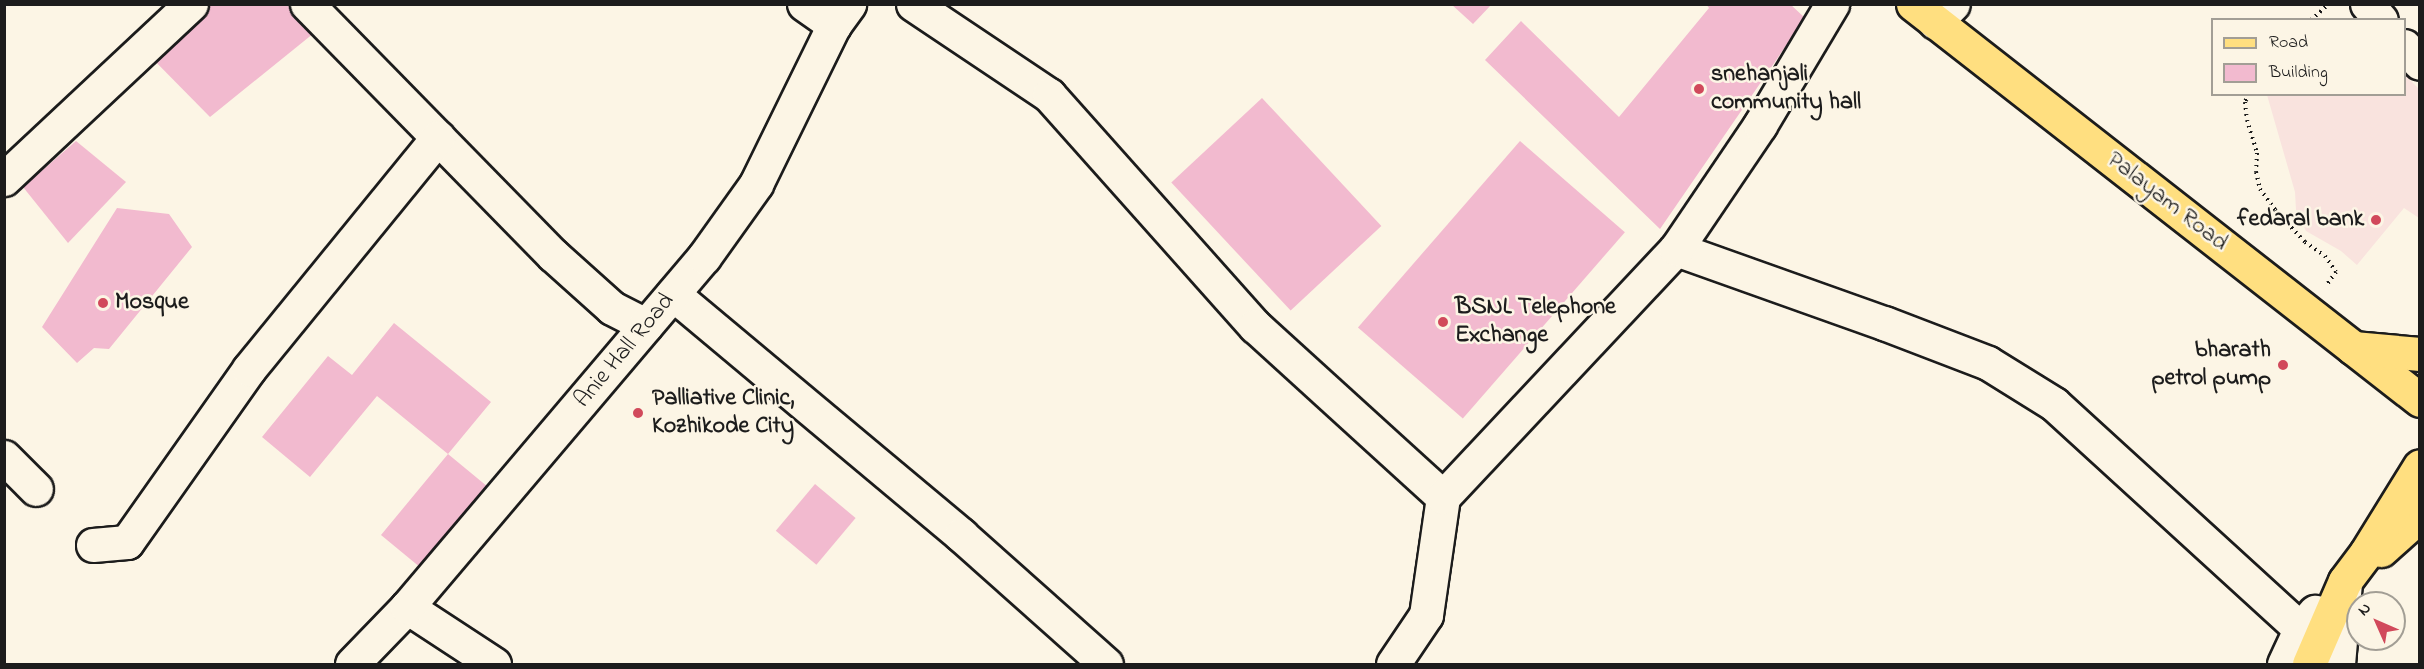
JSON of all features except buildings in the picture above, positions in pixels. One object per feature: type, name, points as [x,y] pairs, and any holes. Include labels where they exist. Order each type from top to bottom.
[{"type":"main road","name":"Palayam Road","points":[[1934,10],[2420,400]]},
{"type":"main road","points":[[2353,348],[2420,354]]},
{"type":"main road","points":[[2309,664],[2346,581],[2420,466]]},
{"type":"main road","points":[[2346,581],[2420,514]]},
{"type":"street","points":[[4,179],[191,4]]},
{"type":"street","points":[[307,4],[499,202],[612,308],[646,325]]},
{"type":"street","points":[[804,4],[841,15]]},
{"type":"street","points":[[913,4],[1049,95],[1255,326],[1443,497]]},
{"type":"street","points":[[1393,664],[1426,615],[1443,497],[1676,249],[1760,125],[1832,4]]},
{"type":"street","points":[[2367,4],[2379,18]]},
{"type":"street","name":"Anie Hall Road","points":[[352,664],[407,607],[704,257],[756,184],[841,15]]},
{"type":"street","points":[[2406,48],[2420,63]]},
{"type":"street","points":[[93,545],[127,542],[249,369],[438,137]]},
{"type":"street","points":[[1676,249],[1988,363],[2054,404],[2300,629]]},
{"type":"street","points":[[673,294],[951,527],[1106,664]]},
{"type":"street","points":[[4,457],[36,489]]},
{"type":"street","points":[[2284,664],[2300,629],[2366,553]]},
{"type":"street","points":[[2342,663],[2346,581]]},
{"type":"street","points":[[407,607],[494,664]]},
{"type":"path","points":[[2313,18],[2329,4]]},
{"type":"path","points":[[2248,96],[2246,102],[2247,120],[2257,153],[2256,172],[2260,189],[2275,210],[2305,242],[2325,256],[2336,272],[2308,312]]},
{"type":"shaded area","points":[[2406,76],[2419,89],[2419,218],[2404,208],[2357,265],[2341,251],[2306,231],[2296,210],[2295,192],[2267,96],[2406,96]]},
{"type":"place","name":"snehanjali community hall","points":[[1699,89]]},
{"type":"place","name":"fedaral bank","points":[[2376,220]]},
{"type":"place","name":"Mosque","points":[[103,303]]},
{"type":"place","name":"BSNL Telephone Exchange","points":[[1443,322]]},
{"type":"place","name":"bharath petrol pump","points":[[2283,365]]},
{"type":"place","name":"Palliative Clinic, Kozhikode City","points":[[638,413]]}]
